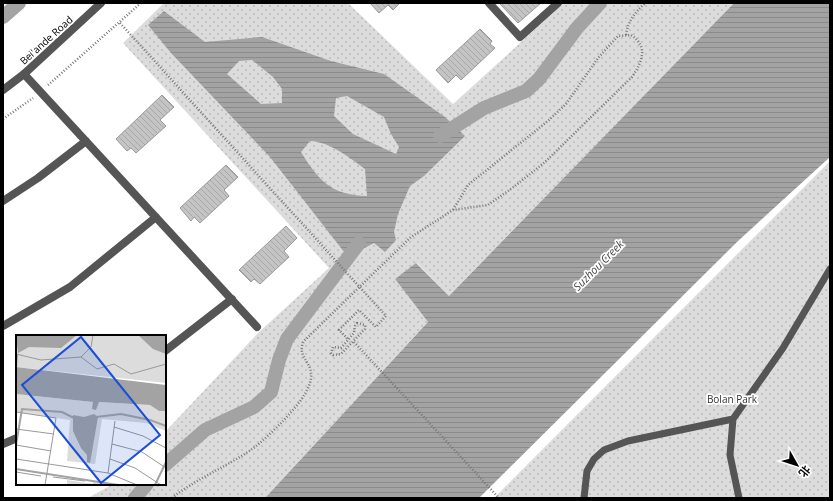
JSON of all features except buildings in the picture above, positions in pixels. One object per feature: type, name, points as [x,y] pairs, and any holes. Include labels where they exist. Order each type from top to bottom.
[{"type":"street","name":"Bei'ande Road","points":[[3,90],[24,74],[102,3]]},
{"type":"street","points":[[489,3],[520,37],[558,3]]},
{"type":"street","points":[[24,74],[257,327]]},
{"type":"street","points":[[3,200],[38,178],[86,141]]},
{"type":"street","points":[[3,326],[70,287],[156,217]]},
{"type":"street","points":[[166,350],[232,299]]},
{"type":"street","points":[[3,444],[16,438]]},
{"type":"lane","points":[[739,498],[730,455],[733,419],[783,348],[830,269]]},
{"type":"lane","points":[[584,498],[584,485],[587,471],[594,459],[604,450],[628,442],[733,419]]},
{"type":"path","points":[[3,119],[40,92],[141,3]]},
{"type":"path","points":[[626,35],[628,25],[633,15],[645,3]]},
{"type":"path","points":[[120,22],[386,316],[376,327],[359,310],[339,330],[349,340]]},
{"type":"path","points":[[172,498],[254,447],[298,405],[308,388],[313,375],[311,369],[301,354],[301,346],[304,341],[411,237],[453,210],[488,205],[515,186],[545,162],[632,77],[641,64],[642,53],[640,44],[636,38],[631,34],[618,36],[610,44],[566,104],[549,120],[468,185],[453,210]]},
{"type":"path","points":[[357,323],[365,324],[366,329],[341,354],[338,356],[331,353],[333,347],[336,346],[341,348],[349,340],[354,333],[357,323]]},
{"type":"path","points":[[354,342],[499,498]]},
{"type":"green space","points":[[164,3],[348,3],[453,104],[564,3],[734,3],[449,296],[417,263],[395,279],[428,322],[265,498],[88,498],[111,485],[166,485],[166,431],[258,333],[329,268],[123,43]]},
{"type":"green space","name":"Bolan Park","points":[[830,161],[830,498],[494,498]]},
{"type":"water","name":"Suzhou Creek","points":[[734,3],[830,3],[830,157],[738,241],[479,498],[265,498],[428,322],[395,279],[416,263],[449,296]]},
{"type":"water","points":[[164,11],[205,42],[262,37],[331,61],[384,74],[445,117],[465,136],[424,176],[410,186],[398,214],[394,232],[396,240],[385,252],[374,243],[348,257],[270,157],[171,53],[148,25]],"holes":[[[252,60],[273,77],[282,89],[282,103],[261,104],[227,74],[239,61]],[[347,96],[384,117],[391,134],[399,147],[396,154],[353,134],[334,116],[336,98]],[[310,141],[325,144],[346,155],[365,169],[367,196],[344,193],[327,184],[314,171],[301,152]]]},
{"type":"waterway","points":[[3,17],[19,3]]},
{"type":"waterway","points":[[440,136],[484,108],[526,91],[539,79],[577,28],[600,3]]},
{"type":"waterway","points":[[166,464],[205,430],[254,407],[271,392],[279,360],[287,339],[359,243]]},
{"type":"waterway","points":[[135,498],[146,485]]}]
